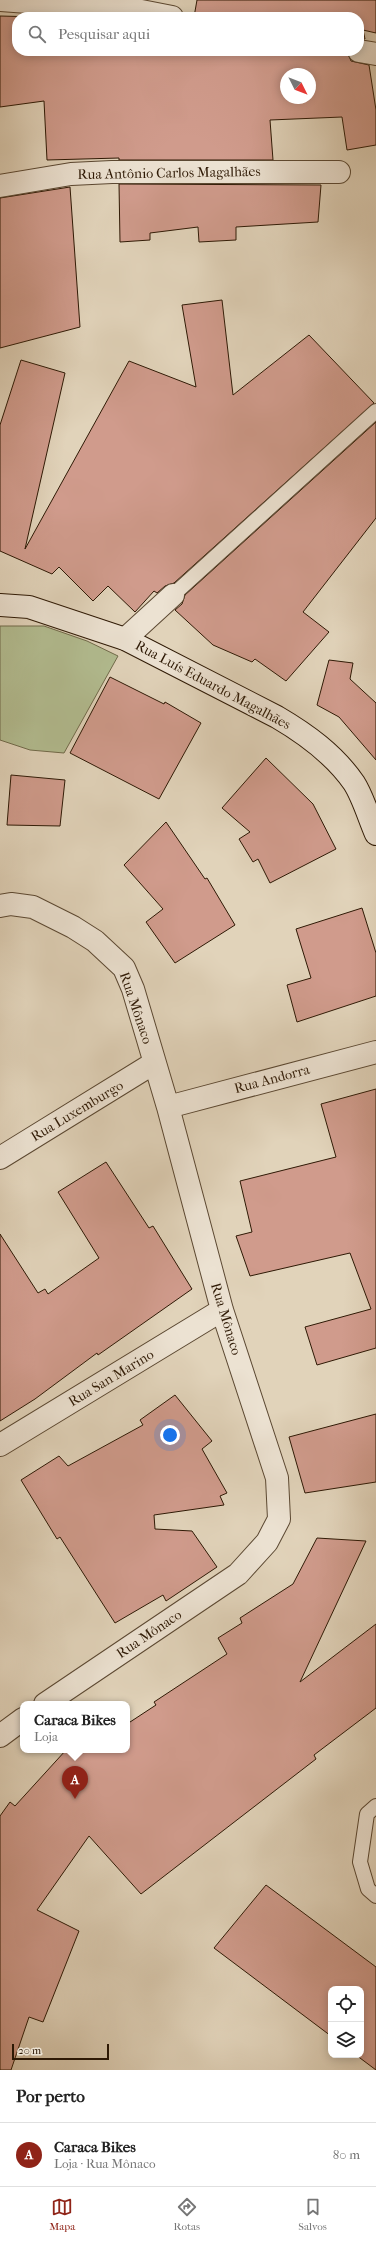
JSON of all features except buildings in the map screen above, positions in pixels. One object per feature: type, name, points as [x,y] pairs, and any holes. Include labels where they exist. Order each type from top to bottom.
[{"type":"street","points":[[0,0],[146,12]]},
{"type":"street","points":[[364,52],[376,54]]},
{"type":"street","name":"Rua Antônio Carlos Magalhães","points":[[0,186],[71,174],[112,172],[339,172]]},
{"type":"street","points":[[126,639],[173,595]]},
{"type":"street","name":"Rua Luís Eduardo Magalhães","points":[[0,605],[29,607],[126,639],[277,717],[323,748],[354,783],[376,834]]},
{"type":"street","name":"Rua Mônaco","points":[[0,906],[11,904],[33,907],[72,927],[109,952],[124,968],[133,989],[168,1107],[222,1310],[277,1478],[279,1519],[267,1542],[238,1574],[49,1701]]},
{"type":"street","name":"Rua Andorra","points":[[168,1107],[376,1052]]},
{"type":"street","name":"Rua Luxemburgo","points":[[0,1158],[154,1063]]},
{"type":"street","name":"Rua San Marino","points":[[0,1445],[222,1310]]},
{"type":"street","points":[[0,1736],[20,1721]]},
{"type":"lane","points":[[173,595],[376,411]]},
{"type":"lane","points":[[376,1806],[367,1814],[360,1862],[368,1889],[376,1896]]},
{"type":"green space","points":[[0,626],[44,626],[87,641],[118,656],[64,753],[30,750],[0,740]]},
{"type":"place","name":"Caraca Bikes","points":[[75,1799]]}]
